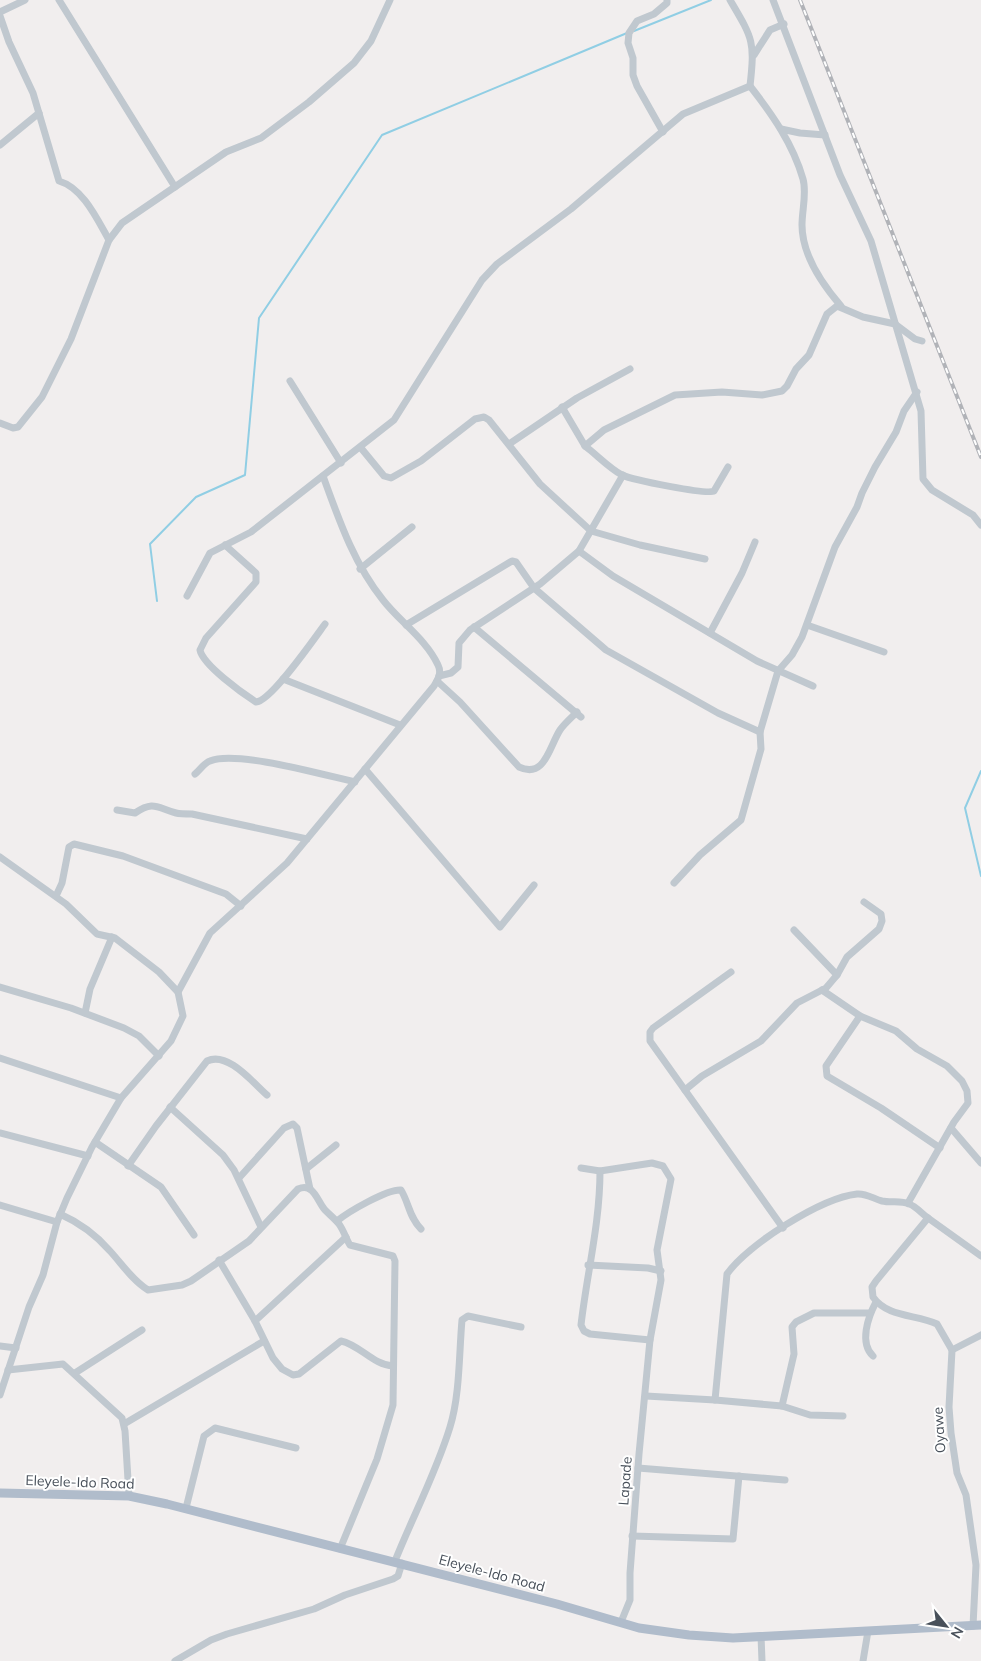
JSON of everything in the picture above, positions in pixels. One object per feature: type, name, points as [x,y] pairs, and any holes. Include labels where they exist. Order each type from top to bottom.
[{"type":"main road","name":"Eleyele-Ido Road","points":[[0,1493],[129,1496],[186,1508],[302,1537],[340,1549],[399,1562],[639,1628],[689,1635],[761,1636],[977,1626]]},
{"type":"street","points":[[25,0],[0,14],[9,42],[33,93],[59,182],[70,184],[81,197],[109,240]]},
{"type":"street","points":[[59,0],[175,187]]},
{"type":"street","points":[[0,423],[13,428],[18,426],[42,397],[71,339],[109,240],[122,223],[226,152],[261,138],[343,74],[370,40],[390,0]]},
{"type":"street","points":[[663,132],[637,86],[633,75],[633,58],[628,43],[629,33],[637,21],[654,14],[667,3],[667,0]]},
{"type":"street","points":[[730,0],[750,34],[754,55],[750,86],[781,128],[804,179],[802,226],[806,246],[816,272],[826,289],[841,306],[862,317],[896,324],[915,339],[922,341]]},
{"type":"street","points":[[773,0],[784,24],[840,175],[872,241],[917,392],[921,411],[923,479],[932,490],[973,515],[981,525]]},
{"type":"street","points":[[754,55],[770,30],[784,24]]},
{"type":"street","points":[[187,596],[210,553],[251,532],[361,448],[394,420],[438,347],[489,272],[564,216],[608,176],[683,114],[695,107],[750,86]]},
{"type":"street","points":[[0,144],[39,113]]},
{"type":"street","points":[[781,128],[800,133],[826,135]]},
{"type":"street","points":[[585,446],[604,430],[674,395],[722,392],[762,395],[782,391],[809,355],[831,308],[841,306]]},
{"type":"street","points":[[509,444],[562,408],[630,369]]},
{"type":"street","points":[[290,382],[341,462]]},
{"type":"street","points":[[674,883],[700,856],[741,820],[761,749],[760,732],[778,671],[792,656],[807,625],[834,547],[857,507],[874,467],[896,432],[904,411],[917,392]]},
{"type":"street","points":[[562,408],[585,446],[622,475],[666,487],[711,493],[728,467]]},
{"type":"street","points":[[361,448],[384,476],[391,478],[421,461],[479,416],[489,420],[540,484],[591,531],[640,546],[706,559]]},
{"type":"street","points":[[178,992],[210,933],[276,874],[355,782],[438,679],[451,673],[458,667],[460,640],[474,627],[534,588],[579,551],[622,475]]},
{"type":"street","points":[[323,476],[360,569],[384,601],[432,655],[438,666],[438,679],[518,768],[527,771],[539,768],[551,750],[561,729],[579,715],[474,627]]},
{"type":"street","points":[[360,569],[412,528]]},
{"type":"street","points":[[710,633],[742,573],[755,542]]},
{"type":"street","points":[[225,544],[256,573],[256,582],[206,638],[200,650],[201,654],[239,692],[256,702],[262,701],[283,680],[325,624]]},
{"type":"street","points":[[579,551],[612,576],[710,633],[778,671],[813,686]]},
{"type":"street","points":[[406,625],[509,562],[516,562],[534,588],[581,630],[624,662],[680,690],[718,713],[760,732]]},
{"type":"street","points":[[807,625],[884,652]]},
{"type":"street","points":[[283,680],[400,725]]},
{"type":"street","points":[[195,774],[208,762],[233,759],[290,766],[355,782]]},
{"type":"street","points":[[365,769],[500,927],[534,885]]},
{"type":"street","points":[[117,810],[135,813],[144,807],[157,805],[176,813],[192,814],[306,839]]},
{"type":"street","points":[[56,896],[62,883],[69,847],[74,844],[123,856],[226,894],[241,906]]},
{"type":"street","points":[[0,857],[56,896],[97,934],[112,937],[159,972],[178,992],[183,1009],[181,1024],[159,1056],[120,1098],[95,1142],[60,1214],[43,1275],[0,1395]]},
{"type":"street","points":[[685,1090],[702,1076],[762,1041],[797,1003],[822,990],[837,975],[847,957],[879,928],[882,921],[881,914],[864,902]]},
{"type":"street","points":[[794,930],[837,975]]},
{"type":"street","points":[[85,1013],[90,989],[112,937]]},
{"type":"street","points":[[732,972],[650,1032],[650,1041],[783,1228]]},
{"type":"street","points":[[0,988],[85,1013],[134,1033],[159,1056]]},
{"type":"street","points":[[822,990],[860,1016],[896,1030],[917,1049],[947,1066],[956,1074],[967,1091],[969,1098],[965,1108],[951,1128],[908,1203]]},
{"type":"street","points":[[860,1016],[826,1066],[827,1076],[881,1108],[940,1148]]},
{"type":"street","points":[[0,1058],[120,1098]]},
{"type":"street","points":[[128,1166],[199,1069],[213,1058],[224,1060],[267,1095]]},
{"type":"street","points":[[170,1107],[216,1146],[239,1178],[262,1227]]},
{"type":"street","points":[[239,1178],[289,1124],[294,1125],[297,1128],[310,1188],[324,1210],[337,1221],[353,1246],[390,1254],[395,1261],[393,1405],[377,1460],[340,1549]]},
{"type":"street","points":[[951,1128],[981,1163]]},
{"type":"street","points":[[0,1133],[88,1156]]},
{"type":"street","points":[[95,1142],[161,1187],[194,1235]]},
{"type":"street","points":[[306,1169],[336,1145]]},
{"type":"street","name":"Lapade","points":[[581,1168],[600,1171],[652,1163],[663,1166],[670,1179],[657,1258],[661,1271],[650,1340],[638,1468],[638,1495],[632,1536],[630,1600],[621,1622]]},
{"type":"street","points":[[600,1171],[600,1198],[588,1265],[581,1325],[584,1331],[590,1334],[650,1340]]},
{"type":"street","points":[[60,1214],[74,1220],[109,1249],[134,1278],[148,1290],[182,1285],[249,1241],[298,1189],[306,1186],[310,1188]]},
{"type":"street","points":[[337,1221],[347,1213],[391,1190],[401,1190],[413,1221],[421,1229]]},
{"type":"street","points":[[715,1400],[727,1274],[732,1266],[764,1240],[824,1203],[856,1194],[884,1202],[908,1203],[981,1256]]},
{"type":"street","points":[[0,1206],[57,1222]]},
{"type":"street","points":[[928,1218],[876,1281],[872,1293],[876,1302],[904,1316],[937,1324],[952,1350],[981,1335]]},
{"type":"street","points":[[255,1321],[346,1237]]},
{"type":"street","points":[[219,1260],[255,1321],[264,1342],[282,1369],[292,1375],[305,1370],[331,1347],[341,1341],[348,1343],[377,1362],[394,1366]]},
{"type":"street","points":[[588,1265],[642,1267],[661,1271]]},
{"type":"street","points":[[873,1356],[868,1352],[867,1325],[870,1313],[876,1302]]},
{"type":"street","points":[[782,1406],[794,1354],[792,1327],[796,1322],[814,1313],[870,1313]]},
{"type":"street","points":[[175,1661],[210,1640],[314,1609],[345,1594],[398,1576],[399,1562],[417,1507],[427,1491],[450,1428],[462,1320],[468,1316],[521,1328]]},
{"type":"street","points":[[75,1373],[142,1330]]},
{"type":"street","points":[[124,1424],[264,1342]]},
{"type":"street","points":[[0,1346],[16,1348]]},
{"type":"street","name":"Oyawe","points":[[952,1350],[949,1407],[950,1432],[957,1473],[966,1495],[976,1565],[977,1626]]},
{"type":"street","points":[[8,1370],[60,1363],[75,1373],[116,1411],[124,1424],[129,1496]]},
{"type":"street","points":[[646,1396],[782,1406],[810,1415],[844,1416]]},
{"type":"street","points":[[186,1508],[204,1436],[215,1428],[296,1448]]},
{"type":"street","points":[[638,1468],[785,1480]]},
{"type":"street","points":[[632,1536],[733,1538],[739,1476]]},
{"type":"street","points":[[863,1661],[868,1631]]},
{"type":"street","points":[[761,1636],[762,1661]]},
{"type":"waterway","points":[[634,31],[711,0]]},
{"type":"waterway","points":[[157,601],[150,544],[196,497],[245,475],[259,318],[382,135],[627,33]]},
{"type":"waterway","points":[[981,771],[965,808],[981,876]]},
{"type":"railway","points":[[800,0],[981,457]]}]
